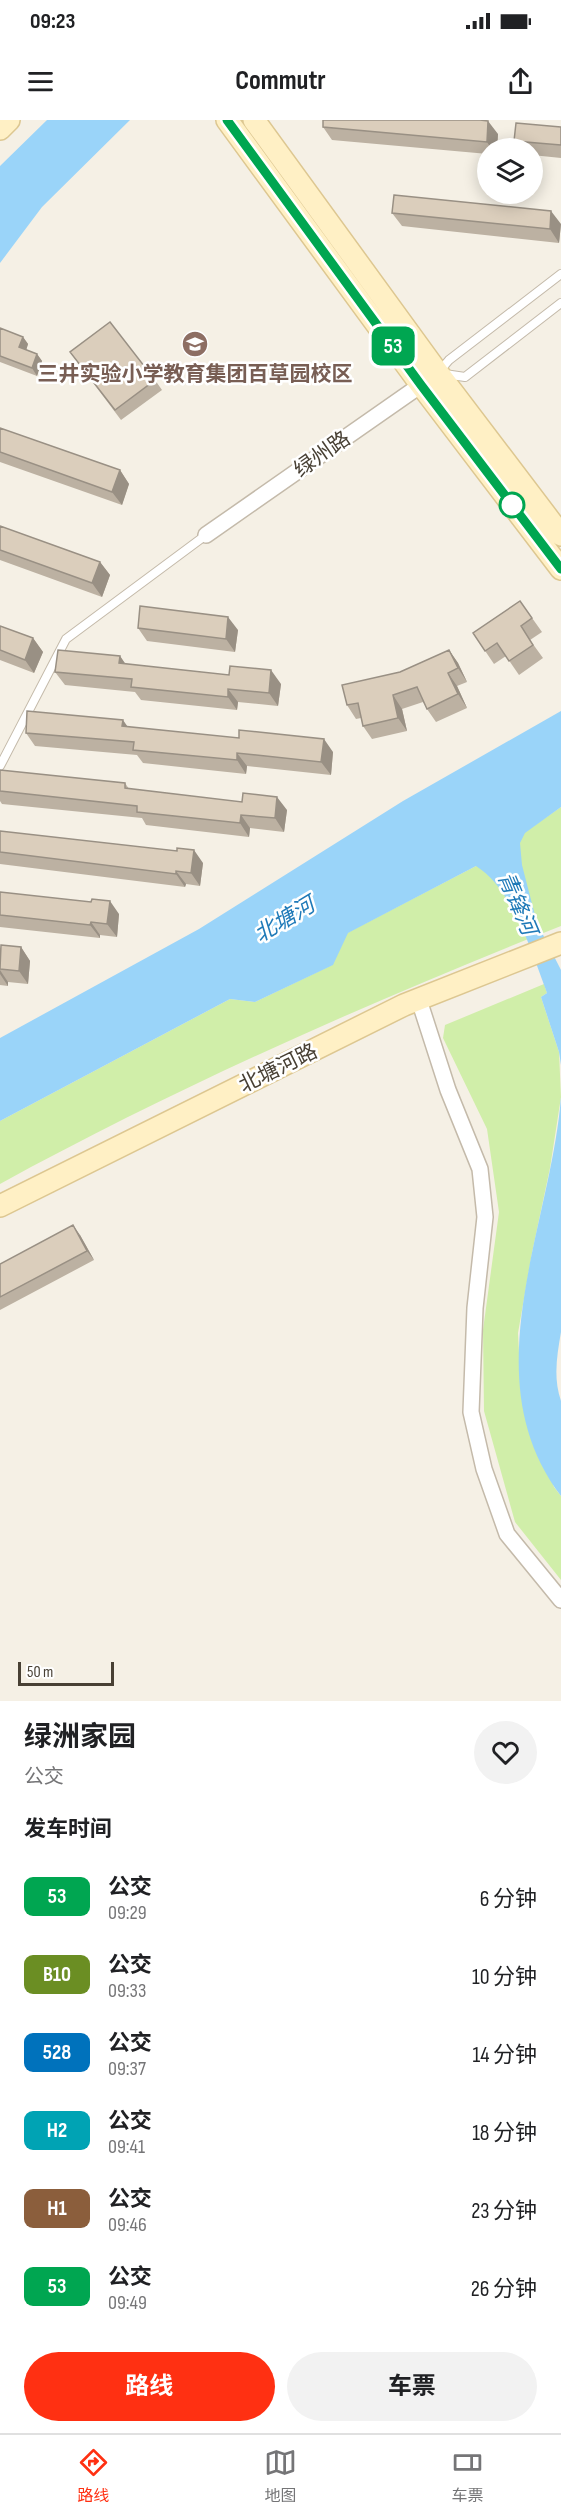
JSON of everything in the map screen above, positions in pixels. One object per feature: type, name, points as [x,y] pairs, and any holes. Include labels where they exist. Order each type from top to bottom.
[{"type":"main road","points":[[0,129],[9,120]]},
{"type":"main road","points":[[227,120],[429,379],[561,535]]},
{"type":"main road","points":[[254,120],[561,569]]},
{"type":"main road","name":"北塘河路","points":[[501,975],[561,943]]},
{"type":"main road","name":"北塘河路","points":[[0,1206],[421,1006],[501,975],[561,956]]},
{"type":"main road","name":"北塘河路","points":[[0,1218],[421,1006]]},
{"type":"street","name":"绿州路","points":[[206,535],[429,379]]},
{"type":"street","points":[[421,1006],[448,1090],[480,1169],[485,1217],[475,1308],[471,1413],[484,1469],[507,1534],[561,1600]]},
{"type":"lane","points":[[429,379],[449,360],[561,274]]},
{"type":"lane","points":[[429,379],[465,377],[561,303]]},
{"type":"lane","points":[[0,766],[66,639],[206,535]]},
{"type":"green space","points":[[561,807],[561,926],[418,984],[277,1046],[137,1113],[0,1184],[0,1121],[230,999],[255,1002],[332,965],[347,933],[476,866]]},
{"type":"green space","points":[[544,984],[547,993],[541,997],[559,1052],[561,1097],[550,1168],[518,1333],[521,1392],[554,1487],[561,1496],[561,1580],[515,1522],[484,1411],[483,1330],[499,1212],[487,1129],[443,1038],[445,1025]]},
{"type":"water","points":[[47,120],[130,120],[42,207],[0,263],[0,166]]},
{"type":"water","points":[[561,711],[561,807],[525,833],[520,843],[522,865],[537,923],[561,970],[561,1065],[541,997],[547,993],[528,941],[501,890],[476,866],[348,933],[333,965],[255,1002],[230,999],[0,1121],[0,1038],[199,929],[403,801]]},
{"type":"water","points":[[561,1097],[561,1332],[556,1375],[561,1401],[561,1496],[535,1450],[522,1402],[519,1352],[524,1301],[554,1147]]},
{"type":"building","points":[[323,120],[488,121],[487,138],[477,138],[477,141],[323,127]]},
{"type":"building","points":[[516,123],[561,127],[561,145],[543,143],[543,138],[514,138]]},
{"type":"building","points":[[394,195],[551,211],[550,229],[392,213]]},
{"type":"building","points":[[110,322],[155,380],[115,410],[70,352]]},
{"type":"building","points":[[0,328],[23,337],[19,347],[37,354],[32,368],[0,356]]},
{"type":"building","points":[[0,428],[120,470],[112,492],[0,452]]},
{"type":"building","points":[[0,526],[100,562],[92,583],[0,550]]},
{"type":"building","points":[[520,601],[532,618],[521,626],[533,645],[509,661],[497,643],[485,651],[473,633]]},
{"type":"building","points":[[140,606],[228,617],[226,639],[138,628]]},
{"type":"building","points":[[0,626],[33,638],[25,660],[0,650]]},
{"type":"building","points":[[58,650],[120,656],[119,663],[229,675],[230,666],[271,670],[269,693],[228,689],[228,697],[131,687],[132,679],[55,672]]},
{"type":"building","points":[[449,650],[458,668],[448,673],[458,694],[427,709],[417,687],[393,695],[398,718],[363,726],[358,703],[347,705],[342,685],[400,672]]},
{"type":"building","points":[[27,711],[123,720],[122,726],[239,738],[239,730],[324,739],[321,762],[237,753],[237,760],[133,750],[134,742],[26,733]]},
{"type":"building","points":[[0,770],[125,783],[125,788],[242,802],[243,793],[277,797],[275,818],[241,815],[240,823],[137,812],[137,806],[0,791]]},
{"type":"building","points":[[0,831],[177,851],[177,848],[194,850],[191,873],[176,871],[176,874],[0,852]]},
{"type":"building","points":[[0,892],[91,902],[92,899],[110,901],[107,924],[91,922],[90,925],[0,915]]},
{"type":"building","points":[[1,945],[21,947],[19,971],[0,969]]},
{"type":"building","points":[[73,1225],[87,1251],[0,1297],[0,1264]]},
{"type":"bus line","name":"53","points":[[227,120],[421,385],[561,569]]},
{"type":"place","name":"三井实验小学教育集团百草园校区","points":[[195,344]]},
{"type":"water label","name":"青锋河","points":[[518,903]]},
{"type":"water label","name":"北塘河","points":[[284,919]]}]
